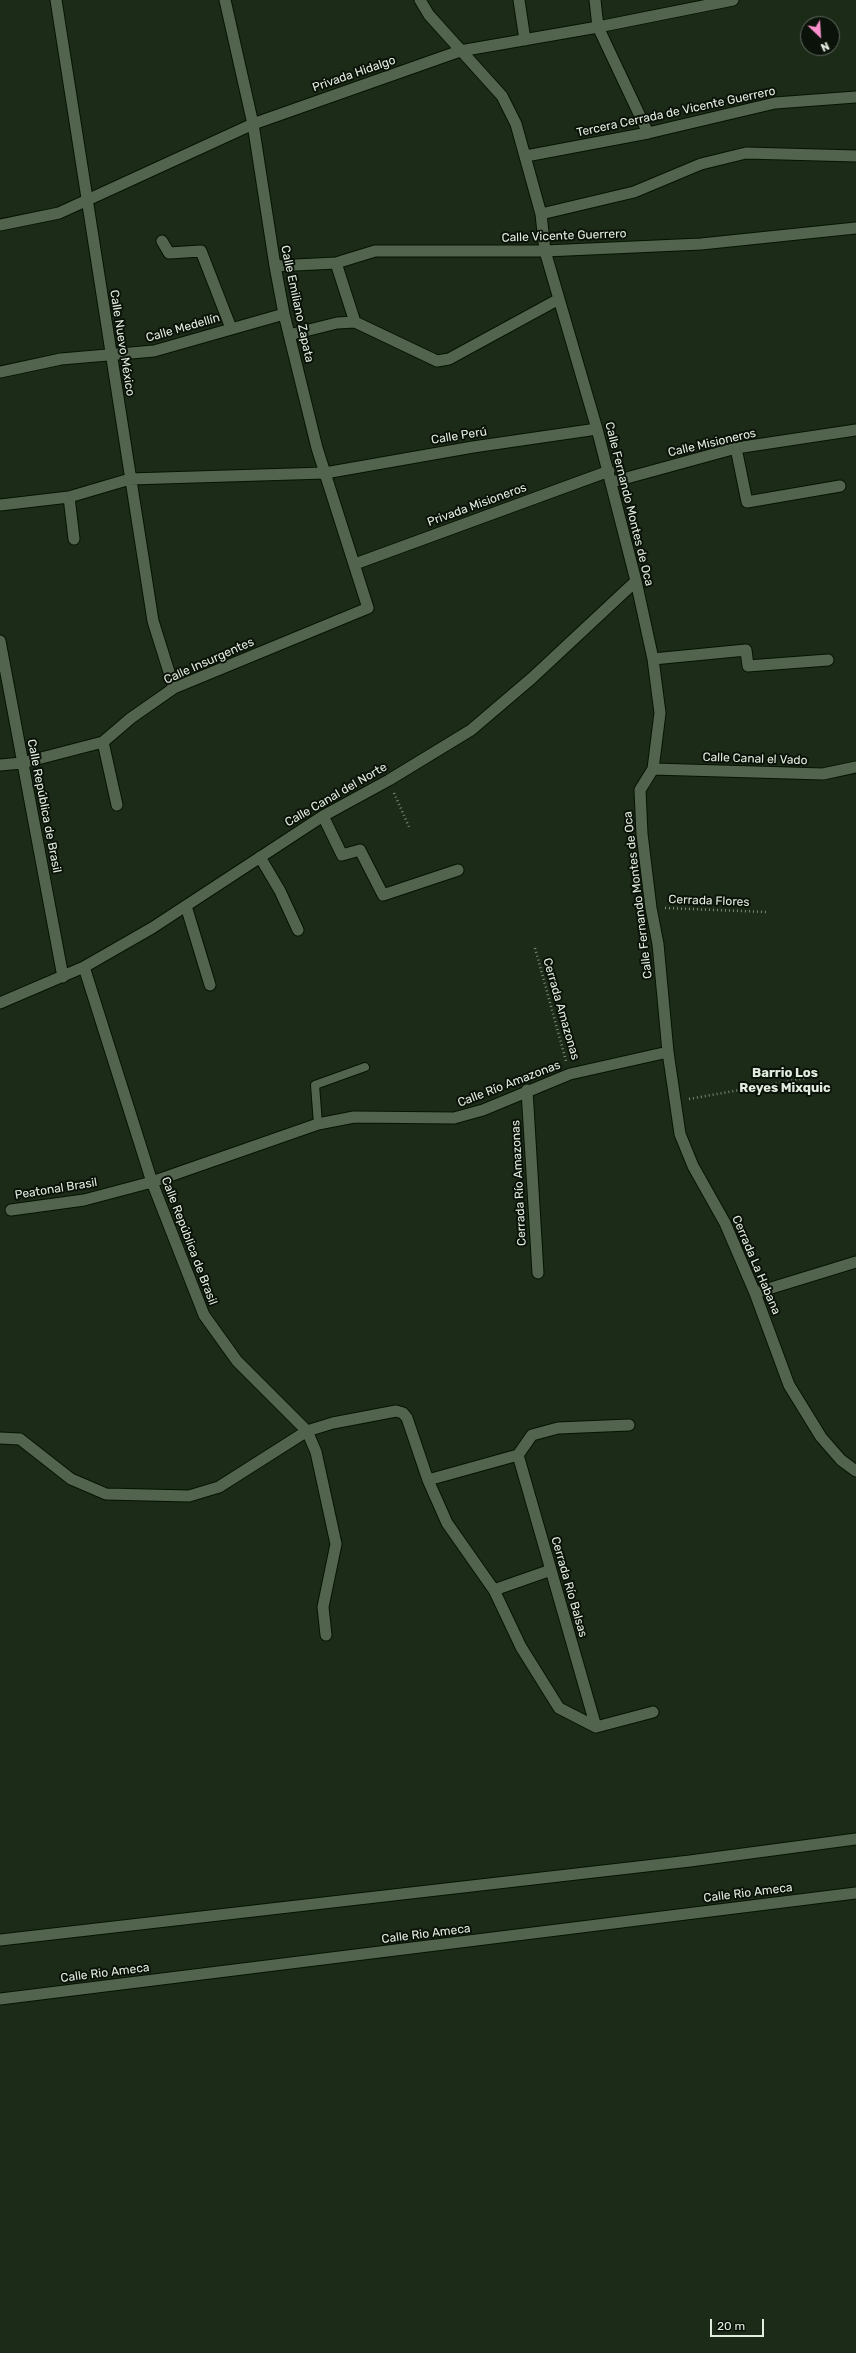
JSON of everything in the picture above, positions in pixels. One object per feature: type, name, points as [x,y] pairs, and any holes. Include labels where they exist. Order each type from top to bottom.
[{"type":"street","name":"Calle Nuevo México","points":[[56,0],[153,622],[174,688]]},
{"type":"street","name":"Calle Emiliano Zapata","points":[[225,0],[253,124],[284,314],[317,448],[368,608]]},
{"type":"street","name":"Calle Fernando Montes de Oca","points":[[420,0],[430,15],[460,51],[502,96],[516,124],[541,214],[545,251],[610,477],[636,581],[653,659],[660,713],[653,769],[640,790],[642,834],[651,908],[658,944],[668,1052]]},
{"type":"street","points":[[519,0],[525,40]]},
{"type":"street","points":[[595,0],[598,27],[648,133]]},
{"type":"street","name":"Privada Hidalgo","points":[[0,225],[59,213],[253,124],[460,51],[598,27],[733,0]]},
{"type":"street","name":"Tercera Cerrada de Vicente Guerrero","points":[[526,156],[648,133],[775,103],[856,97]]},
{"type":"street","points":[[541,214],[634,192],[701,164],[746,153],[856,156]]},
{"type":"street","name":"Calle Vicente Guerrero","points":[[275,266],[336,263],[375,251],[545,251],[701,244],[856,228]]},
{"type":"street","points":[[162,241],[168,253],[201,251],[231,328]]},
{"type":"street","points":[[336,263],[355,322]]},
{"type":"street","points":[[289,335],[337,323],[355,322],[437,361],[449,359],[559,299]]},
{"type":"street","name":"Calle Medellín","points":[[0,372],[62,359],[111,356],[154,351],[284,314]]},
{"type":"street","name":"Calle Perú","points":[[0,505],[69,497],[130,479],[325,473],[473,447],[597,430]]},
{"type":"street","name":"Calle Misioneros","points":[[610,477],[736,448],[856,430]]},
{"type":"street","points":[[736,448],[747,502],[840,486]]},
{"type":"street","name":"Privada Misioneros","points":[[355,564],[610,477]]},
{"type":"street","points":[[69,497],[74,539]]},
{"type":"street","name":"Calle Canal del Norte","points":[[0,1003],[84,967],[152,928],[322,816],[389,780],[471,730],[532,678],[636,581]]},
{"type":"street","name":"Calle Insurgentes","points":[[0,765],[22,763],[103,742],[131,718],[174,688],[368,608]]},
{"type":"street","name":"Calle República de Brasil","points":[[0,641],[63,977]]},
{"type":"street","points":[[653,659],[746,650],[748,666],[828,660]]},
{"type":"street","points":[[103,742],[117,805]]},
{"type":"street","name":"Calle Canal el Vado","points":[[653,769],[822,774],[856,767]]},
{"type":"street","points":[[322,816],[342,855],[360,850],[383,895],[458,870]]},
{"type":"street","points":[[260,857],[280,891],[298,930]]},
{"type":"street","points":[[186,906],[210,985]]},
{"type":"street","name":"Calle República de Brasil","points":[[84,967],[152,1182],[204,1315],[237,1361],[307,1431],[316,1452],[336,1544],[323,1607],[326,1635]]},
{"type":"street","name":"Calle Río Amazonas","points":[[152,1182],[318,1124],[354,1117],[454,1118],[483,1110],[527,1090],[570,1074],[668,1052]]},
{"type":"street","name":"Cerrada La Habana","points":[[668,1052],[680,1134],[690,1160],[725,1223],[755,1293],[789,1385],[821,1437],[841,1460],[856,1471]]},
{"type":"street","name":"Cerrada Río Amazonas","points":[[527,1090],[538,1273]]},
{"type":"street","name":"Peatonal Brasil","points":[[11,1210],[84,1200],[152,1182]]},
{"type":"street","points":[[755,1293],[856,1262]]},
{"type":"street","points":[[0,1438],[20,1439],[71,1479],[106,1494],[190,1496],[219,1487],[307,1431],[333,1423],[396,1411],[403,1413],[407,1418],[428,1480],[446,1523],[494,1590],[521,1648],[559,1708],[596,1727],[653,1712]]},
{"type":"street","points":[[428,1480],[518,1455],[532,1435],[558,1428],[629,1425]]},
{"type":"street","name":"Cerrada Río Balsas","points":[[518,1455],[596,1727]]},
{"type":"street","points":[[494,1590],[551,1570]]},
{"type":"street","points":[[0,1940],[682,1862],[856,1839]]},
{"type":"street","name":"Calle Rio Ameca","points":[[0,1999],[856,1893]]},
{"type":"lane","points":[[318,1124],[315,1085],[365,1066]]},
{"type":"path","points":[[389,780],[410,829]]},
{"type":"path","name":"Cerrada Flores","points":[[651,908],[767,912]]},
{"type":"path","name":"Cerrada Amazonas","points":[[535,948],[570,1074]]},
{"type":"path","points":[[675,1101],[807,1078]]},
{"type":"district","name":"Barrio Los Reyes Mixquic","points":[[785,1080]]}]
